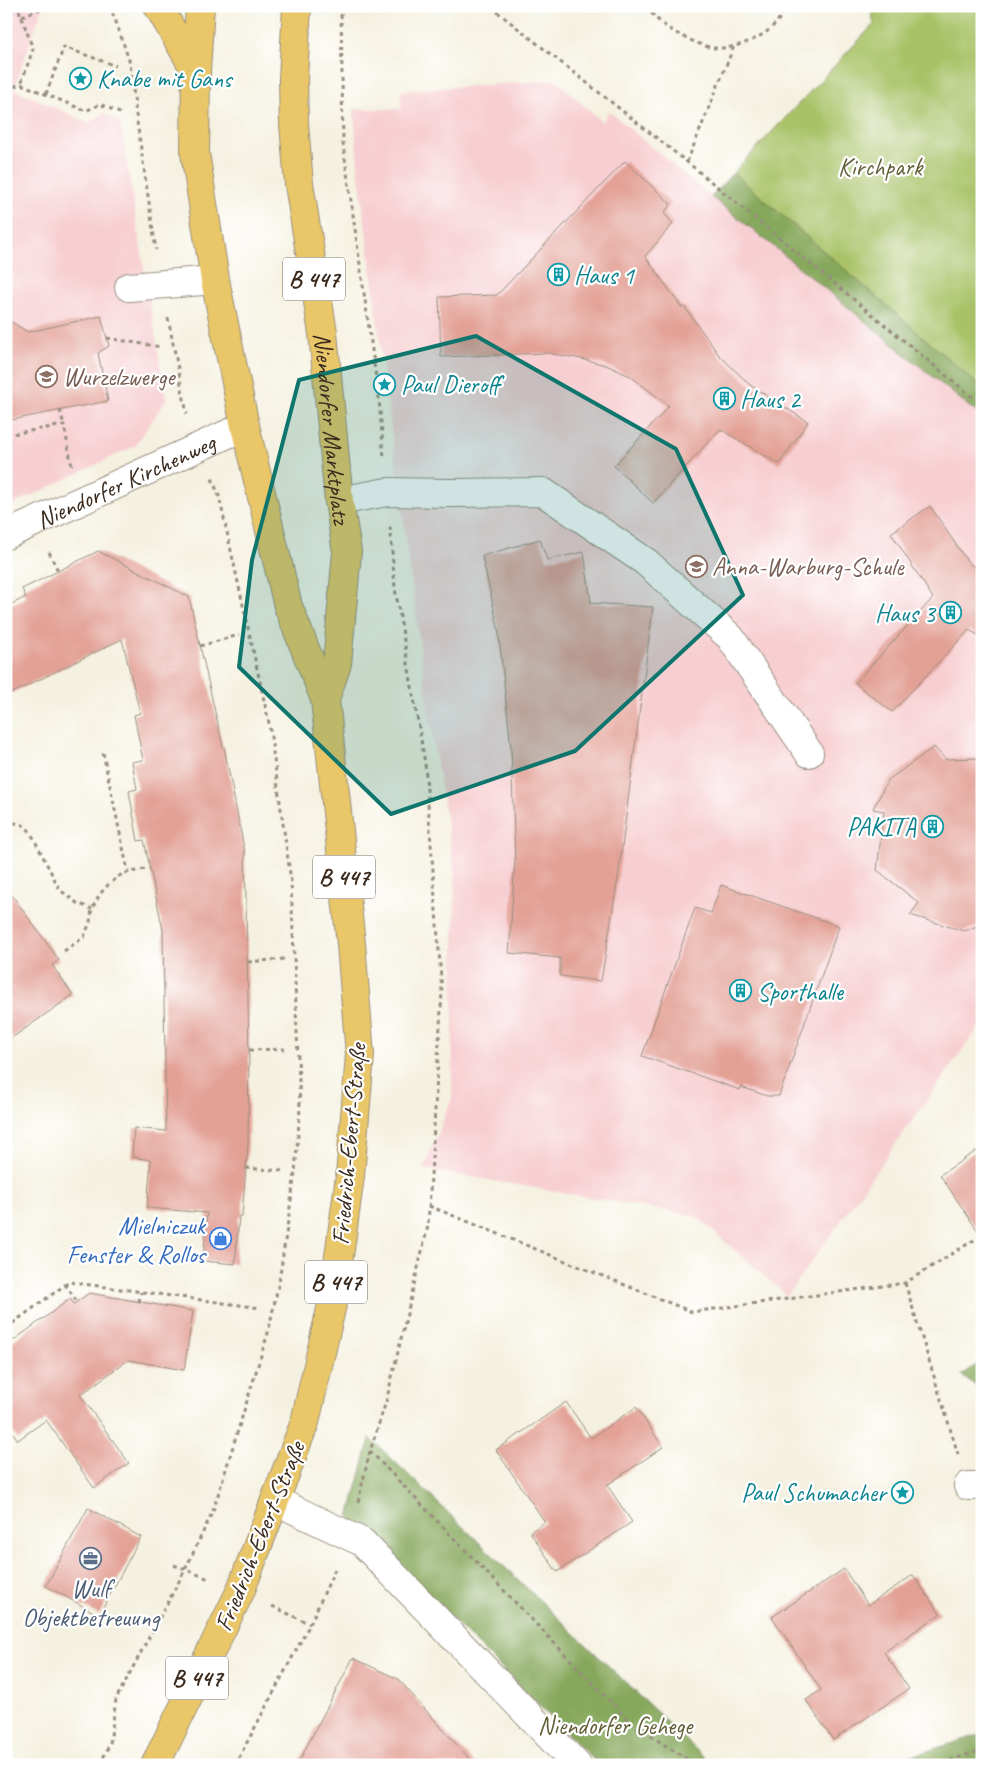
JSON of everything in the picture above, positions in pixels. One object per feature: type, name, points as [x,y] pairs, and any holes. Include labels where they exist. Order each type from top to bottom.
[{"type":"main road","points":[[158,6],[196,71]]},
{"type":"main road","name":"B 447","points":[[200,6],[196,71],[196,153],[215,280],[245,426]]},
{"type":"main road","name":"Niendorfer Marktplatz","points":[[297,6],[293,80],[294,124],[299,184],[323,333],[339,501],[346,552]]},
{"type":"main road","name":"Friedrich-Ebert-Straße","points":[[154,1765],[240,1592],[305,1422],[333,1300],[350,1176],[360,1055],[351,944],[325,699],[288,606],[245,426]]},
{"type":"main road","name":"Friedrich-Ebert-Straße","points":[[325,699],[337,664],[346,552]]},
{"type":"street","points":[[129,287],[215,280]]},
{"type":"street","name":"Niendorfer Kirchenweg","points":[[6,535],[245,426]]},
{"type":"street","points":[[339,501],[387,492],[543,492],[646,562],[730,638],[809,753]]},
{"type":"street","points":[[276,1501],[362,1542],[577,1765]]},
{"type":"path","points":[[22,16],[48,6]]},
{"type":"path","points":[[109,6],[130,63],[161,285],[188,418]]},
{"type":"path","points":[[235,1765],[310,1624],[350,1536],[370,1451],[390,1384],[428,1226],[442,992],[425,763],[395,588],[379,399],[343,144],[341,7],[367,9],[450,6]]},
{"type":"path","points":[[483,6],[497,6]]},
{"type":"path","points":[[647,6],[672,32],[696,43],[718,48],[734,46],[753,40],[773,27],[786,6]]},
{"type":"path","points":[[491,7],[687,162],[982,405]]},
{"type":"path","points":[[19,10],[34,49],[21,84]]},
{"type":"path","points":[[46,94],[64,46],[116,66]]},
{"type":"path","points":[[687,162],[734,46]]},
{"type":"path","points":[[6,89],[21,84],[86,111],[100,104],[122,114]]},
{"type":"path","points":[[107,338],[162,346]]},
{"type":"path","points":[[60,410],[78,502]]},
{"type":"path","points":[[6,435],[64,424]]},
{"type":"path","points":[[100,1765],[110,1743],[116,1699],[185,1570],[212,1512],[271,1318],[279,1282],[295,1173],[300,1108],[291,881],[270,723],[220,496]]},
{"type":"path","points":[[200,646],[239,635]]},
{"type":"path","points":[[104,752],[128,872]]},
{"type":"path","points":[[13,822],[26,826],[31,833],[60,890],[76,903],[92,909]]},
{"type":"path","points":[[64,951],[84,937],[90,922],[92,909],[100,894],[108,885],[122,874],[150,868]]},
{"type":"path","points":[[248,962],[284,960]]},
{"type":"path","points":[[249,1050],[289,1049]]},
{"type":"path","points":[[246,1168],[284,1172]]},
{"type":"path","points":[[429,1206],[692,1312],[905,1283],[982,1236]]},
{"type":"path","points":[[6,1328],[69,1282],[261,1308]]},
{"type":"path","points":[[905,1283],[975,1486]]},
{"type":"path","points":[[65,1284],[77,1302]]},
{"type":"path","points":[[139,1302],[141,1292]]},
{"type":"path","points":[[370,1451],[631,1723],[696,1765]]},
{"type":"path","points":[[935,1765],[982,1750]]},
{"type":"highlighted area","points":[[476,336],[676,449],[743,595],[575,751],[391,814],[239,667],[252,560],[299,380]]},
{"type":"shaded area","points":[[6,6],[43,6],[14,89],[89,123],[104,113],[120,122],[166,400],[135,446],[6,508]]},
{"type":"shaded area","name":"Anna-Warburg-Schule","points":[[556,80],[602,122],[609,111],[711,197],[982,417],[982,1023],[787,1296],[696,1216],[424,1169],[452,1098],[455,875],[429,714],[389,413],[358,168],[354,109],[401,109],[401,91]]},
{"type":"green space","name":"Kirchpark","points":[[870,6],[982,6],[982,388],[733,173],[874,24]]},
{"type":"green space","points":[[733,173],[982,388],[982,417],[711,197]]},
{"type":"green space","points":[[982,1361],[982,1391],[962,1375]]},
{"type":"green space","name":"Niendorfer Gehege","points":[[370,1438],[712,1765],[599,1765],[349,1517]]},
{"type":"green space","points":[[982,1734],[982,1765],[882,1765]]},
{"type":"building","points":[[625,161],[671,204],[664,213],[673,224],[645,256],[719,355],[750,385],[808,422],[779,464],[720,429],[653,503],[614,466],[669,406],[630,376],[606,365],[547,353],[441,357],[439,297],[497,295]]},
{"type":"building","points":[[101,316],[109,346],[98,353],[108,401],[6,421],[6,319],[28,332]]},
{"type":"building","name":"Haus 3","points":[[930,506],[967,561],[982,574],[982,637],[969,630],[892,712],[855,683],[933,598],[891,533]]},
{"type":"building","points":[[540,539],[547,560],[584,552],[591,603],[653,607],[618,878],[601,981],[560,976],[560,958],[509,953],[515,860],[511,748],[498,627],[482,556]]},
{"type":"building","points":[[98,551],[189,597],[224,747],[245,853],[249,1050],[248,1144],[242,1216],[239,1216],[235,1264],[203,1261],[207,1213],[147,1208],[151,1160],[132,1157],[134,1128],[166,1131],[163,930],[144,840],[138,841],[129,791],[137,789],[132,762],[143,760],[134,715],[140,713],[122,639],[6,696],[6,607],[26,597],[22,589]]},
{"type":"building","name":"PAKITA","points":[[934,747],[945,759],[982,758],[982,924],[964,931],[910,915],[919,903],[877,870],[884,811],[873,809],[888,780]]},
{"type":"building","name":"Sporthalle","points":[[721,885],[839,926],[779,1096],[767,1096],[741,1087],[740,1090],[642,1056],[695,908],[711,913]]},
{"type":"building","points":[[6,887],[59,960],[52,965],[73,995],[6,1042]]},
{"type":"building","points":[[982,1147],[982,1237],[940,1175]]},
{"type":"building","points":[[89,1293],[193,1311],[184,1370],[128,1360],[80,1395],[129,1463],[94,1488],[46,1420],[18,1440],[6,1423],[6,1346],[70,1299],[74,1304]]},
{"type":"building","points":[[566,1402],[591,1438],[636,1407],[663,1447],[607,1485],[632,1522],[557,1572],[530,1532],[545,1522],[496,1450]]},
{"type":"building","points":[[88,1508],[141,1537],[99,1615],[46,1586]]},
{"type":"building","points":[[844,1569],[868,1605],[913,1575],[940,1614],[884,1652],[909,1689],[833,1740],[806,1700],[821,1690],[772,1617]]},
{"type":"building","points":[[353,1658],[398,1679],[475,1765],[297,1765]]},
{"type":"place","name":"Knabe mit Gans","points":[[81,78]]},
{"type":"place","name":"Haus 1","points":[[558,275]]},
{"type":"place","name":"Wurzelzwerge","points":[[47,376]]},
{"type":"place","name":"Paul Dieroff","points":[[385,384]]},
{"type":"place","name":"Haus 2","points":[[724,399]]},
{"type":"place","name":"Anna-Warburg-Schule","points":[[696,566]]},
{"type":"place","name":"Haus 3","points":[[951,613]]},
{"type":"place","name":"PAKITA","points":[[932,826]]},
{"type":"place","name":"Sporthalle","points":[[741,991]]},
{"type":"place","name":"Mielniczuk Fenster & Rollos","points":[[221,1239]]},
{"type":"place","name":"Paul Schumacher","points":[[902,1492]]},
{"type":"place","name":"Wulf Objektbetreuung","points":[[91,1559]]}]
